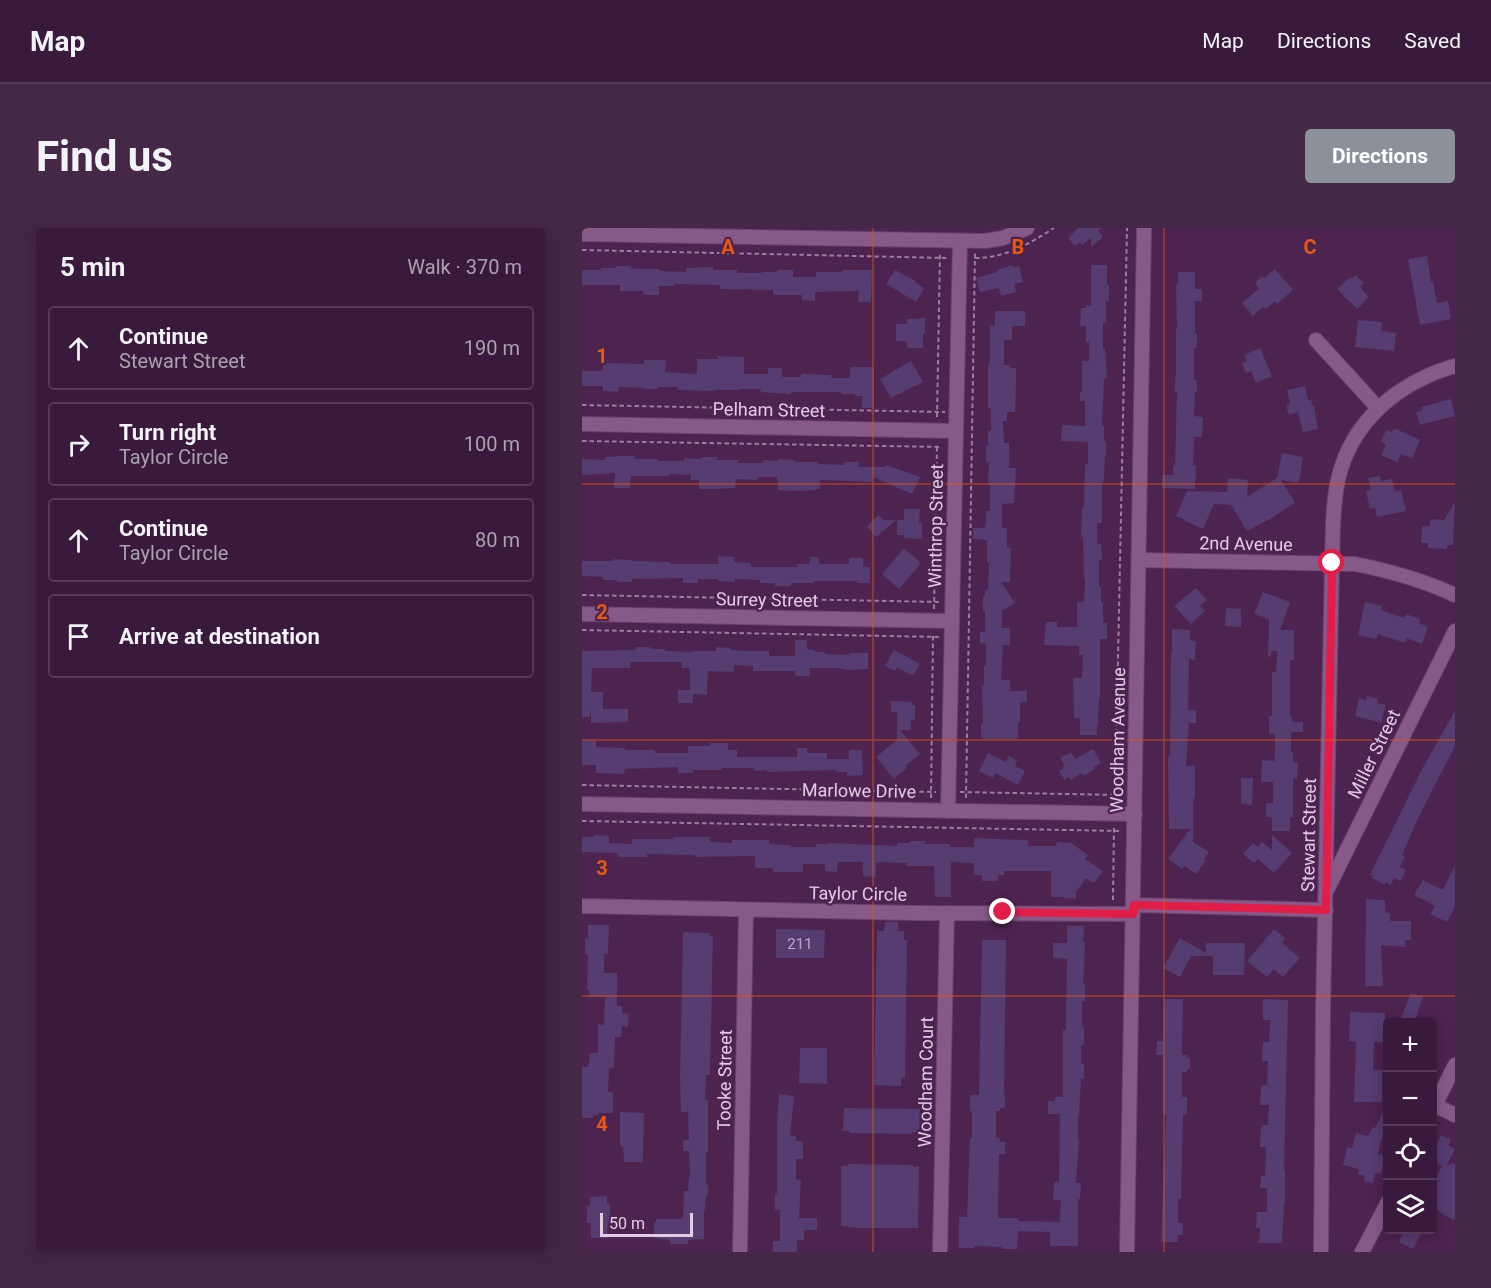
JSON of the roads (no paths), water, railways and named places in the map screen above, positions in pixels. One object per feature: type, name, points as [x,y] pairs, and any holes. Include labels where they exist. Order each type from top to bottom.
[{"type":"street","points":[[582,234],[975,241],[1003,238],[1026,228]]},
{"type":"street","name":"Woodham Avenue","points":[[1127,1252],[1144,228]]},
{"type":"street","name":"Winthrop Street","points":[[948,811],[960,241]]},
{"type":"street","points":[[1316,340],[1378,408]]},
{"type":"street","name":"Stewart Street","points":[[1321,1252],[1334,507],[1341,468],[1357,435],[1378,408],[1417,380],[1455,366]]},
{"type":"street","name":"Pelham Street","points":[[582,424],[956,431]]},
{"type":"street","name":"2nd Avenue","points":[[1139,560],[1355,564],[1385,570],[1437,586],[1455,595]]},
{"type":"street","name":"Surrey Street","points":[[582,614],[952,621]]},
{"type":"street","name":"Miller Street","points":[[1326,893],[1455,631]]},
{"type":"street","name":"Marlowe Drive","points":[[582,804],[1135,814]]},
{"type":"street","name":"Taylor Circle","points":[[582,906],[1113,914],[1133,910],[1326,910]]},
{"type":"street","name":"Tooke Street","points":[[740,1252],[746,909]]},
{"type":"street","name":"Woodham Court","points":[[940,1252],[947,913]]},
{"type":"street","points":[[1437,1102],[1455,1065]]},
{"type":"street","points":[[1437,1109],[1455,1115]]},
{"type":"street","points":[[1362,1252],[1383,1212]]}]
